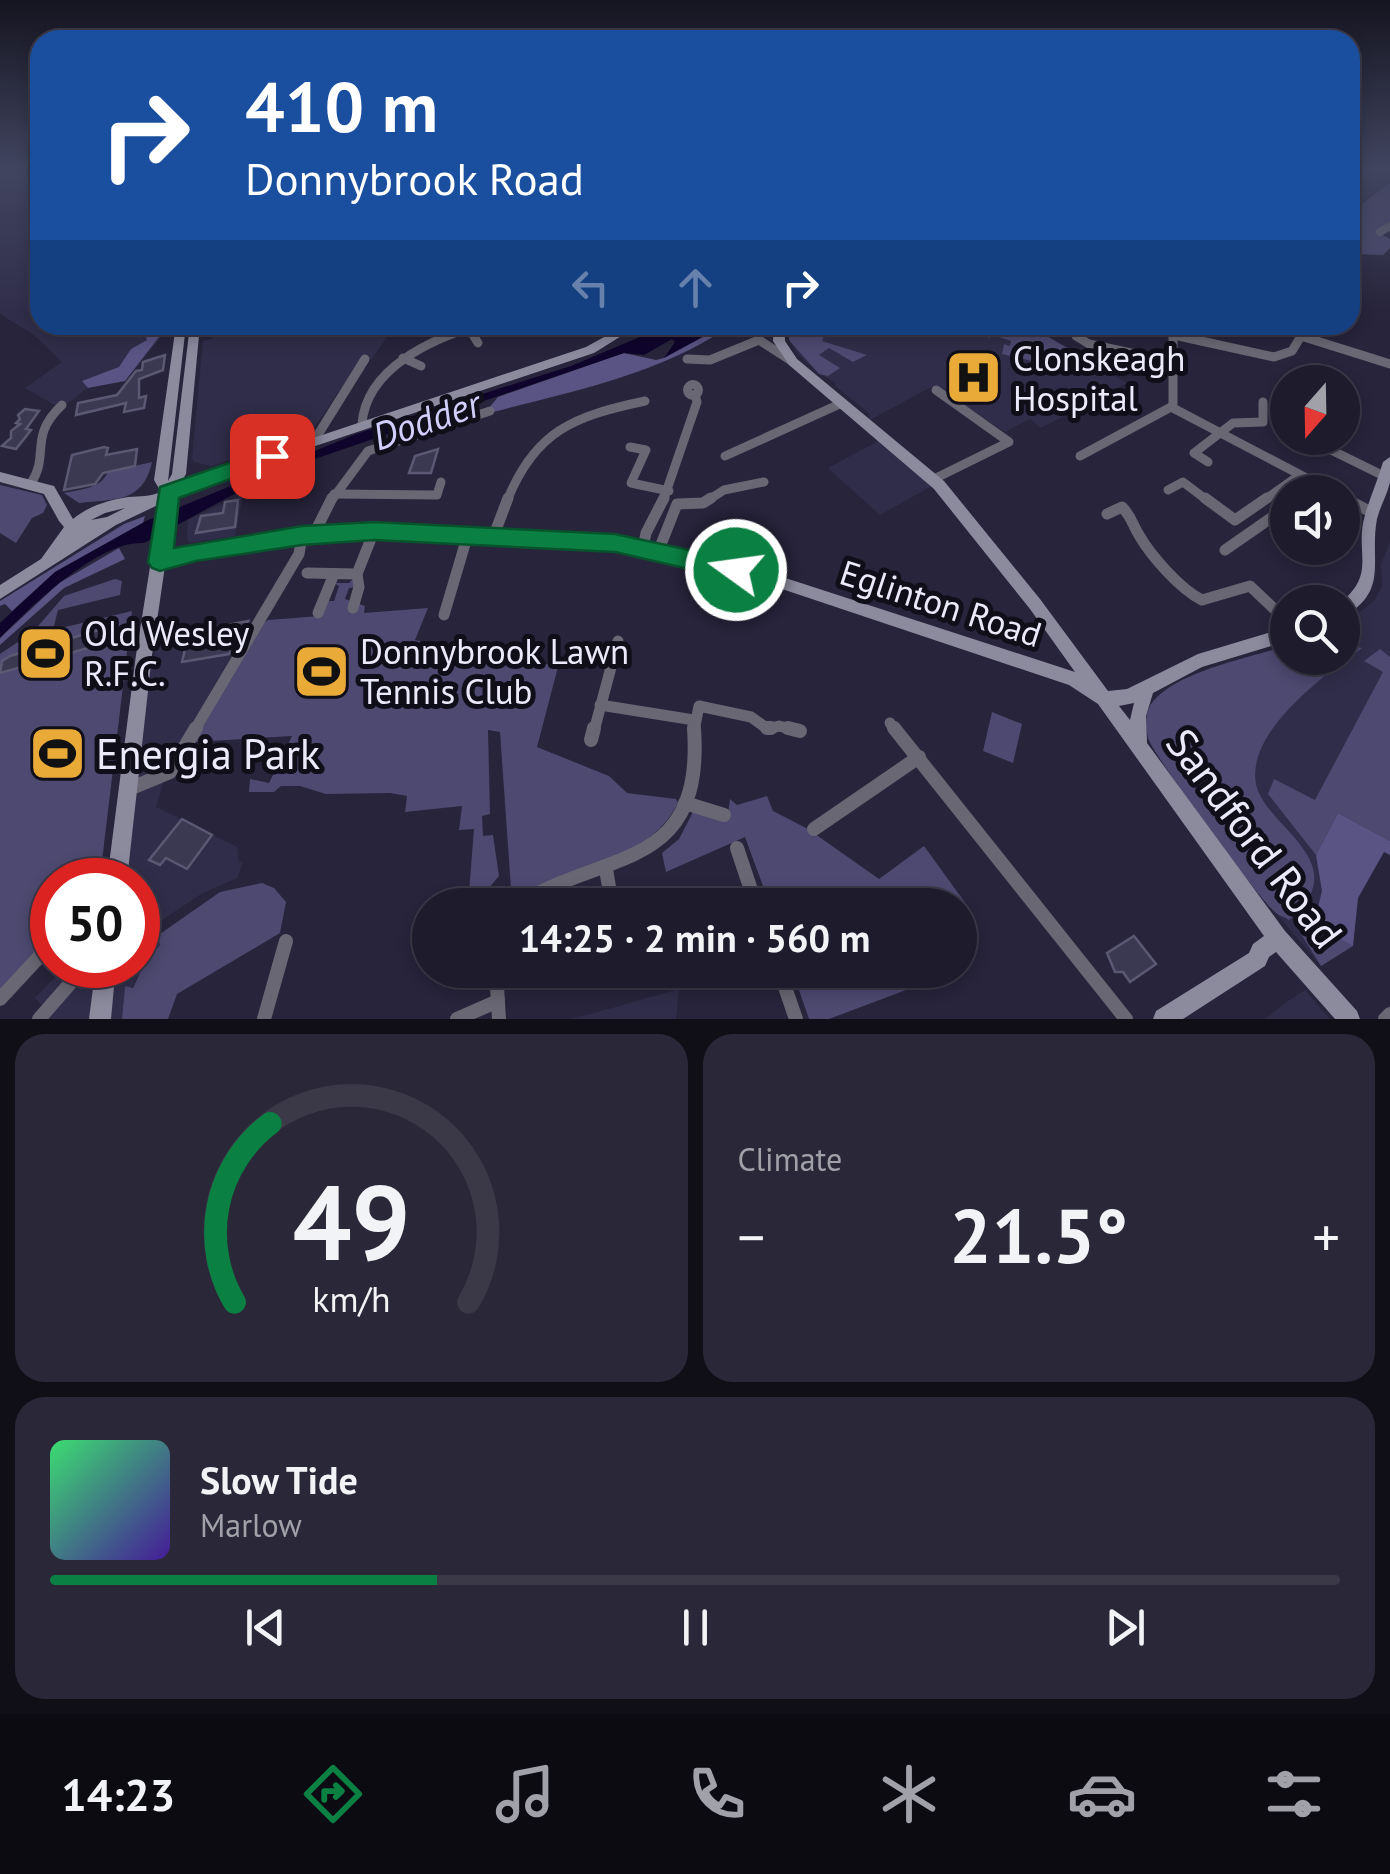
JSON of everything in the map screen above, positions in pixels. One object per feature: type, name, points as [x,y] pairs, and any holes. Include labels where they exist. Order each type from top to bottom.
[{"type":"main road","points":[[168,493],[160,480],[179,335]]},
{"type":"main road","points":[[120,858],[168,493],[181,462],[194,335]]},
{"type":"main road","points":[[0,594],[111,521],[168,493],[602,344],[617,335]]},
{"type":"main road","points":[[780,335],[794,362]]},
{"type":"main road","name":"Sandford Road","points":[[794,362],[934,479],[987,541],[1278,938],[1348,1019]]},
{"type":"main road","points":[[165,450],[182,444]]},
{"type":"main road","points":[[181,462],[216,474]]},
{"type":"main road","points":[[1360,595],[1370,579],[1372,516],[1389,473]]},
{"type":"main road","points":[[0,477],[48,490],[64,522],[71,526],[111,521]]},
{"type":"main road","points":[[37,570],[71,526],[90,512],[139,501],[148,503]]},
{"type":"main road","points":[[56,504],[90,512]]},
{"type":"main road","name":"Eglinton Road","points":[[160,562],[196,552],[308,535],[374,531],[560,538],[651,550],[838,599],[1080,682],[1105,700]]},
{"type":"main road","points":[[164,533],[183,548],[196,552]]},
{"type":"main road","points":[[1029,664],[1050,660],[1056,654],[1059,638]]},
{"type":"main road","points":[[1105,700],[1122,699],[1146,690],[1198,660],[1270,639]]},
{"type":"main road","points":[[1138,745],[1138,716],[1146,690]]},
{"type":"main road","points":[[1164,1019],[1258,959],[1260,952],[1278,938]]},
{"type":"main road","points":[[100,1019],[103,988]]},
{"type":"street","points":[[1380,232],[1390,226]]},
{"type":"street","points":[[362,424],[362,407],[403,358],[436,335]]},
{"type":"street","points":[[476,335],[478,343]]},
{"type":"street","points":[[759,335],[759,340]]},
{"type":"street","points":[[1076,335],[1089,344],[1174,362]]},
{"type":"street","points":[[1169,407],[1174,335]]},
{"type":"street","points":[[1193,335],[1274,357],[1289,354],[1297,335]]},
{"type":"street","points":[[1312,335],[1390,364]]},
{"type":"street","points":[[687,358],[710,360],[759,340]]},
{"type":"street","points":[[759,340],[794,362]]},
{"type":"street","points":[[403,358],[421,366]]},
{"type":"street","points":[[314,441],[365,359]]},
{"type":"street","points":[[934,479],[1009,442],[936,390]]},
{"type":"street","points":[[651,550],[646,533],[668,491],[697,402],[695,394]]},
{"type":"street","points":[[494,535],[523,466],[537,446],[583,418],[645,401]]},
{"type":"street","points":[[724,456],[842,402]]},
{"type":"street","points":[[1208,462],[1194,453],[1232,424],[1263,422],[1263,402]]},
{"type":"street","points":[[31,484],[41,468],[38,440],[62,404]]},
{"type":"street","points":[[1169,407],[1294,475]]},
{"type":"street","points":[[1080,456],[1169,407]]},
{"type":"street","points":[[128,790],[162,778],[172,768],[308,535],[368,450],[490,410]]},
{"type":"street","points":[[630,447],[646,450],[631,483],[668,491]]},
{"type":"street","points":[[1344,455],[1389,473]]},
{"type":"street","points":[[334,494],[437,494],[441,482]]},
{"type":"street","points":[[651,550],[673,506],[703,503],[724,490],[764,482]]},
{"type":"street","points":[[1168,490],[1183,482],[1252,532]]},
{"type":"street","points":[[1236,520],[1270,497]]},
{"type":"street","points":[[1107,514],[1122,507],[1133,518],[1138,534],[1190,594],[1202,600],[1250,586],[1270,605]]},
{"type":"street","points":[[1360,510],[1372,516]]},
{"type":"street","points":[[1225,550],[1270,518]]},
{"type":"street","points":[[353,608],[360,586],[357,574],[374,531]]},
{"type":"street","points":[[444,615],[468,534]]},
{"type":"street","points":[[306,573],[357,574]]},
{"type":"street","points":[[318,613],[334,574]]},
{"type":"street","points":[[590,740],[618,641]]},
{"type":"street","points":[[600,704],[694,720]]},
{"type":"street","points":[[545,888],[633,860],[662,841],[685,803],[696,766],[696,708],[706,704],[751,716],[760,726],[800,731]]},
{"type":"street","points":[[890,723],[1126,1019]]},
{"type":"street","points":[[814,830],[918,757]]},
{"type":"street","points":[[685,803],[724,815]]},
{"type":"street","points":[[736,848],[750,888]]},
{"type":"street","points":[[606,869],[609,888]]},
{"type":"street","points":[[264,1019],[286,941]]},
{"type":"street","points":[[0,999],[30,967]]},
{"type":"street","points":[[40,1019],[66,988]]},
{"type":"street","points":[[497,988],[499,1019]]},
{"type":"street","points":[[785,988],[796,1019]]},
{"type":"street","points":[[457,1019],[498,1001]]},
{"type":"street","points":[[1385,1019],[1390,1014]]},
{"type":"shaded area","points":[[0,219],[30,219],[30,333],[0,314]]},
{"type":"shaded area","points":[[1360,219],[1390,219],[1377,232],[1390,239],[1390,248],[1383,255],[1360,254]]},
{"type":"shaded area","points":[[34,335],[163,335],[125,381],[87,388],[65,406],[56,406],[25,388],[62,362]]},
{"type":"shaded area","points":[[145,335],[160,335],[125,381],[88,388],[82,381],[119,367],[131,349],[147,340]]},
{"type":"shaded area","points":[[212,335],[388,335],[372,359],[361,359],[312,431],[315,434],[211,466],[192,458],[203,341],[212,339]]},
{"type":"shaded area","points":[[696,335],[716,335],[673,358],[615,379],[493,412],[488,409],[498,397],[624,353],[664,358]]},
{"type":"shaded area","name":"Clonskeagh Hospital","points":[[789,335],[1046,335],[1127,383],[1041,428],[1030,419],[1005,432],[935,385],[870,420],[869,413],[835,382],[819,374],[789,340]]},
{"type":"shaded area","points":[[789,335],[824,335],[822,341],[867,355],[853,362],[829,348],[819,355],[840,368],[828,376],[819,374],[789,340]]},
{"type":"shaded area","points":[[994,335],[1045,335],[1098,366],[1079,372],[1002,354],[1004,344],[1010,346],[1011,341]]},
{"type":"shaded area","points":[[878,441],[932,486],[880,515],[828,468]]},
{"type":"shaded area","points":[[152,462],[142,485],[126,496],[79,503],[64,493],[95,485],[108,472]]},
{"type":"shaded area","points":[[0,485],[42,495],[47,505],[43,513],[32,518],[16,543],[0,533]]},
{"type":"shaded area","points":[[243,494],[235,536],[190,543],[188,520]]},
{"type":"shaded area","points":[[145,516],[143,523],[55,572],[12,611],[5,604],[0,606],[0,601],[124,524]]},
{"type":"shaded area","points":[[1390,542],[1390,855],[1384,852],[1358,898],[1353,946],[1321,966],[1238,868],[1152,747],[1147,715],[1150,705],[1162,695],[1201,672],[1270,661],[1270,675],[1360,675],[1360,612],[1374,601],[1382,586],[1381,564]]},
{"type":"shaded area","points":[[119,548],[125,559],[64,588],[0,645],[0,638],[59,583]]},
{"type":"shaded area","name":"Energia Park","points":[[115,579],[122,581],[120,595],[58,610],[53,630],[132,611],[102,858],[30,858],[30,960],[0,993],[0,654],[33,632],[64,596]]},
{"type":"shaded area","points":[[353,579],[356,587],[349,588],[345,599],[365,606],[364,613],[428,608],[415,640],[420,641],[414,661],[536,661],[558,667],[537,747],[609,776],[627,793],[676,799],[678,803],[663,824],[645,840],[602,862],[535,888],[511,888],[500,732],[488,730],[490,814],[482,816],[483,836],[493,835],[499,876],[489,888],[469,888],[474,829],[459,830],[462,806],[405,812],[407,796],[390,793],[326,794],[300,786],[249,792],[250,779],[269,783],[292,736],[194,742],[260,626],[268,620],[320,616],[327,601],[334,601],[339,586],[334,583],[349,583]]},
{"type":"shaded area","points":[[252,620],[168,766],[156,807],[237,847],[239,862],[243,862],[237,878],[201,894],[160,921],[160,858],[119,858],[140,717],[158,638]]},
{"type":"shaded area","points":[[1380,649],[1390,657],[1390,841],[1338,813],[1316,855],[1268,794],[1274,779],[1315,800],[1383,672],[1364,661]]},
{"type":"shaded area","points":[[1270,651],[1270,675],[1326,675],[1276,725],[1256,764],[1256,784],[1263,800],[1311,863],[1314,880],[1308,899],[1289,920],[1276,913],[1250,883],[1148,738],[1147,715],[1159,696],[1173,685],[1212,668]]},
{"type":"shaded area","points":[[992,712],[1022,724],[1013,763],[983,751]]},
{"type":"shaded area","points":[[767,796],[773,811],[808,829],[879,879],[924,846],[954,888],[764,888],[745,837],[666,872],[662,853],[679,839],[693,812],[727,821],[730,799],[737,805]]},
{"type":"shaded area","points":[[1338,813],[1390,841],[1390,855],[1384,852],[1358,898],[1353,946],[1327,932],[1316,915],[1322,891],[1316,855]]},
{"type":"shaded area","points":[[262,883],[274,888],[286,902],[280,933],[177,994],[168,1019],[122,1019],[125,988],[160,988],[160,934],[220,892]]},
{"type":"shaded area","points":[[1316,915],[1327,932],[1353,946],[1321,966],[1301,934]]},
{"type":"shaded area","points":[[45,988],[125,988],[122,1019],[45,1019],[43,1007],[35,998]]},
{"type":"shaded area","points":[[798,988],[911,988],[829,1019],[809,1019]]},
{"type":"shaded area","points":[[679,989],[676,1019],[571,1019],[587,1015]]},
{"type":"shaded area","points":[[1305,990],[1330,1019],[1265,1019],[1288,1001]]},
{"type":"water","name":"Dodder","points":[[645,335],[706,335],[664,358],[675,342],[672,339],[644,355],[624,353],[271,474],[144,543],[126,545],[87,563],[47,593],[0,638],[0,623],[55,572],[146,521],[356,434],[571,366]]},
{"type":"building","points":[[165,355],[163,370],[139,379],[139,398],[146,396],[144,408],[124,412],[126,403],[76,415],[78,403],[117,395],[136,371],[142,370],[143,362]]},
{"type":"building","points":[[25,409],[39,411],[26,429],[31,430],[16,449],[2,446],[20,424],[16,423],[18,415]]},
{"type":"building","points":[[108,448],[106,455],[137,449],[135,466],[103,473],[95,484],[64,490],[72,455]]},
{"type":"building","points":[[438,449],[431,473],[409,473],[415,456]]},
{"type":"building","points":[[238,500],[235,527],[196,533],[201,516],[223,513],[225,502]]},
{"type":"building","points":[[248,621],[229,654],[182,662],[187,641],[166,644],[168,636]]},
{"type":"building","name":"Old Wesley R.F.C.","points":[[126,627],[122,642],[0,673],[2,661],[10,656],[95,631]]},
{"type":"building","points":[[182,819],[212,835],[187,869],[166,858],[160,865],[160,858],[151,858]]},
{"type":"building","points":[[1134,936],[1156,964],[1130,982],[1123,972],[1115,972],[1107,953]]},
{"type":"place","name":"Clonskeagh Hospital","points":[[974,378]]},
{"type":"place","name":"Old Wesley R.F.C.","points":[[45,653]]},
{"type":"place","name":"Donnybrook Lawn Tennis Club","points":[[321,671]]},
{"type":"place","name":"Energia Park","points":[[57,753]]},
{"type":"route","points":[[272,456],[168,493],[160,562],[196,552],[329,532],[374,531],[615,543],[736,570]]}]
